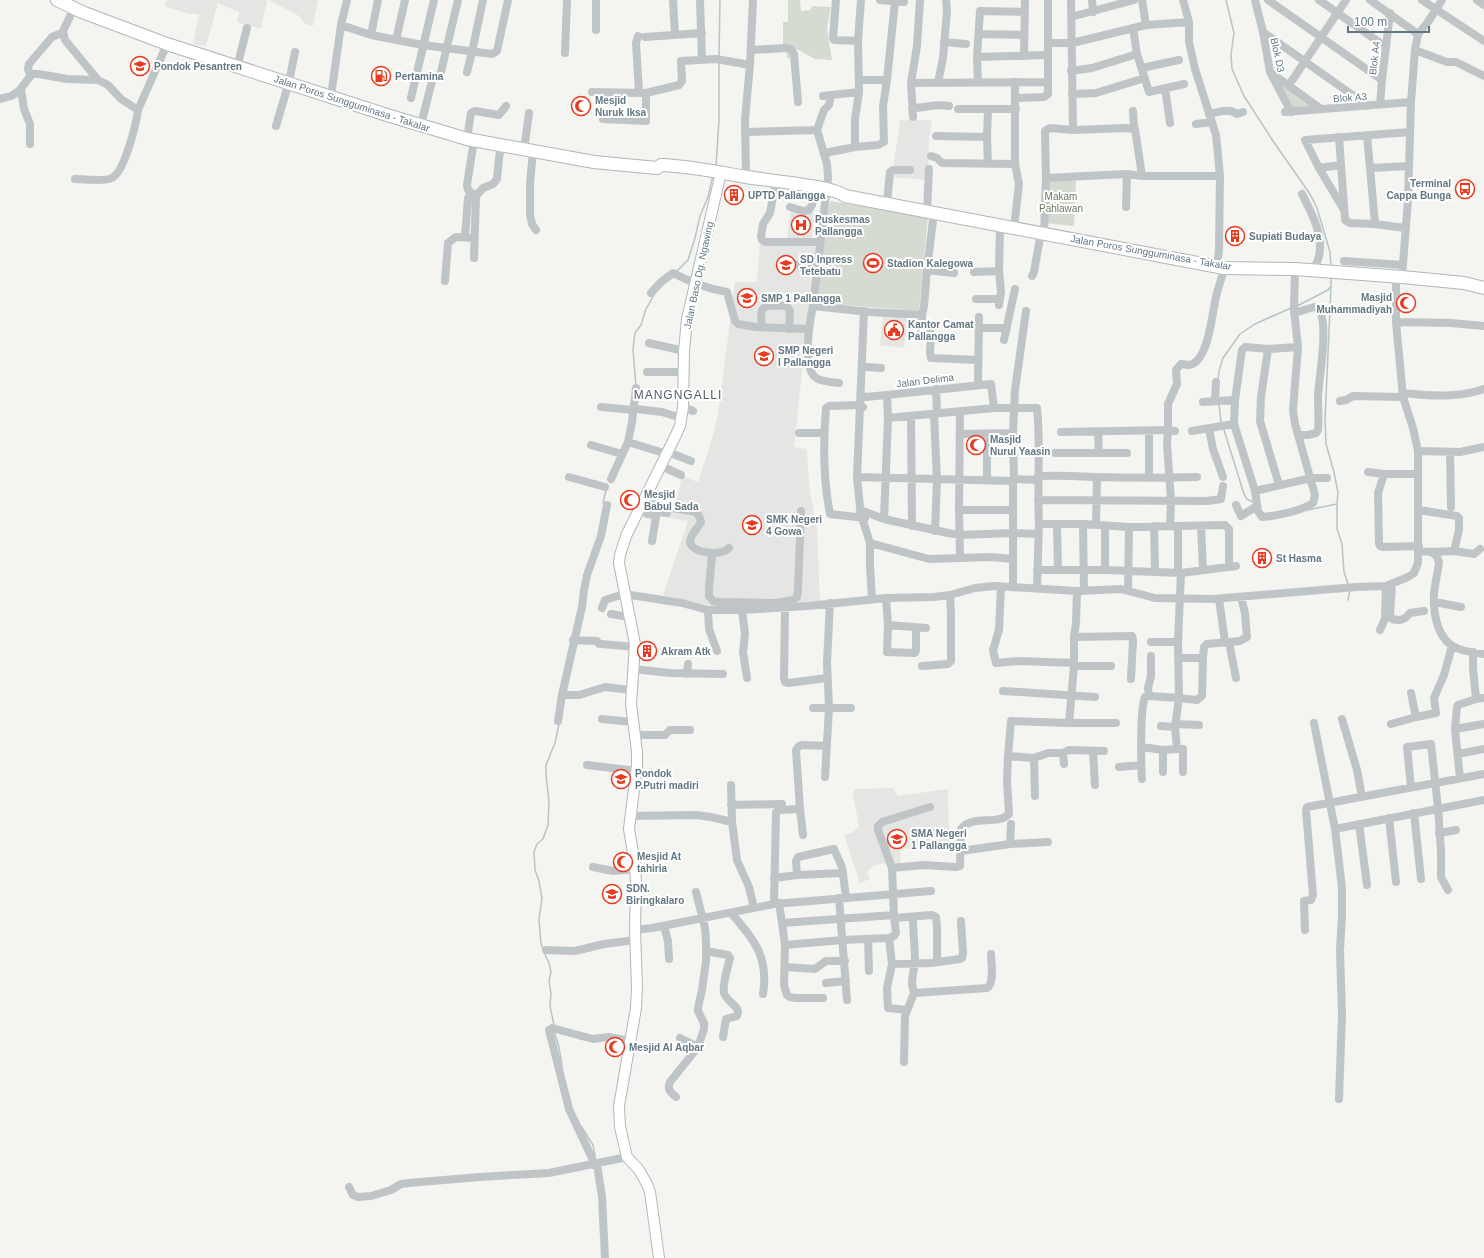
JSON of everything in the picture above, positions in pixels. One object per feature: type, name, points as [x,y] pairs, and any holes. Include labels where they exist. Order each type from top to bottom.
[{"type":"highway","name":"Jalan Poros Sungguminasa - Takalar","points":[[57,0],[167,44],[470,140],[594,162],[657,168],[660,171],[715,174],[784,182],[841,198],[845,196],[887,203],[1220,267],[1315,271],[1344,267],[1400,273],[1464,283],[1484,288]]},
{"type":"highway","name":"Jalan Poros Sungguminasa - Takalar","points":[[715,174],[775,186],[822,193]]},
{"type":"main road","name":"Jalan Baso Dg. Ngawing","points":[[659,1258],[651,1198],[647,1184],[639,1170],[627,1157],[620,1127],[619,1106],[637,995],[635,869],[629,829],[637,771],[637,752],[632,722],[631,690],[635,647],[634,634],[624,594],[619,563],[626,536],[644,508],[661,466],[677,433],[682,412],[684,350],[687,319],[696,284],[715,174]]},
{"type":"street","points":[[331,96],[341,25],[347,0]]},
{"type":"street","points":[[371,35],[378,0]]},
{"type":"street","points":[[396,40],[406,0]]},
{"type":"street","points":[[411,98],[434,0]]},
{"type":"street","points":[[441,72],[458,0]]},
{"type":"street","points":[[466,72],[472,52],[483,0]]},
{"type":"street","points":[[341,25],[371,35],[396,40],[446,49],[492,54],[497,52],[508,0]]},
{"type":"street","points":[[565,53],[567,0]]},
{"type":"street","points":[[596,0],[596,30]]},
{"type":"street","points":[[673,0],[675,34]]},
{"type":"street","points":[[700,0],[702,60]]},
{"type":"street","points":[[746,177],[746,98],[750,65],[753,0]]},
{"type":"street","points":[[836,0],[834,40],[858,41]]},
{"type":"street","points":[[856,147],[855,119],[859,92],[858,41],[861,0]]},
{"type":"street","points":[[880,0],[904,2]]},
{"type":"street","points":[[913,117],[911,83],[917,46],[920,0]]},
{"type":"street","points":[[938,83],[943,58],[947,11],[946,0]]},
{"type":"street","points":[[1024,56],[1025,0]]},
{"type":"street","points":[[1015,98],[1047,96],[1048,0]]},
{"type":"street","points":[[1071,0],[1073,130]]},
{"type":"street","points":[[1092,0],[1093,12]]},
{"type":"street","points":[[1071,17],[1093,12],[1119,2],[1134,0]]},
{"type":"street","points":[[1142,0],[1146,25]]},
{"type":"street","points":[[1177,749],[1175,725],[1179,698],[1178,642],[1180,573],[1166,444],[1171,430],[1168,404],[1177,384],[1176,370],[1181,364],[1189,365],[1194,363],[1205,349],[1216,295],[1222,281],[1219,250],[1220,176],[1216,135],[1192,58],[1189,42],[1189,22],[1183,0]]},
{"type":"street","name":"Blok D3","points":[[1255,0],[1263,32],[1270,72],[1288,112]]},
{"type":"street","points":[[1268,0],[1382,80]]},
{"type":"street","points":[[1319,0],[1386,47]]},
{"type":"street","points":[[1289,85],[1346,0]]},
{"type":"street","points":[[1370,0],[1418,34]]},
{"type":"street","points":[[1422,0],[1484,41]]},
{"type":"street","points":[[602,608],[605,600],[624,594],[682,603],[708,610],[742,610],[785,608],[872,599],[950,595],[985,586],[1081,591],[1128,590],[1155,598],[1219,598],[1389,585],[1414,573],[1418,563],[1419,548],[1418,451],[1403,395],[1396,322],[1408,200],[1411,102],[1415,50],[1418,34],[1442,0]]},
{"type":"street","points":[[1477,0],[1484,5]]},
{"type":"street","points":[[824,153],[856,147],[878,145],[884,142],[883,106],[895,1]]},
{"type":"street","points":[[74,8],[62,33],[65,40],[98,80],[108,85],[116,94],[138,110]]},
{"type":"street","points":[[978,83],[977,57],[980,11],[1025,12]]},
{"type":"street","name":"Blok A4","points":[[1380,105],[1390,14]]},
{"type":"street","points":[[1048,43],[1072,43],[1146,25],[1189,22]]},
{"type":"street","points":[[237,67],[247,28]]},
{"type":"street","points":[[1133,28],[1137,54],[1149,92],[1184,84]]},
{"type":"street","points":[[1263,32],[1368,106]]},
{"type":"street","points":[[0,99],[11,96],[21,89],[30,75],[28,64],[52,37],[62,33]]},
{"type":"street","points":[[603,119],[646,121],[636,43],[642,37],[702,33]]},
{"type":"street","points":[[979,34],[1024,34]]},
{"type":"street","points":[[944,42],[966,44]]},
{"type":"street","points":[[75,179],[107,180],[114,177],[125,160],[138,110],[167,44]]},
{"type":"street","points":[[751,50],[791,49],[794,54],[798,102]]},
{"type":"street","points":[[1415,50],[1447,62],[1456,62],[1484,76]]},
{"type":"street","points":[[276,126],[289,82],[295,52]]},
{"type":"street","points":[[1071,71],[1092,68],[1137,54]]},
{"type":"street","points":[[977,57],[1047,55]]},
{"type":"street","points":[[592,92],[643,92],[678,86],[682,81],[681,61],[718,59],[750,65]]},
{"type":"street","points":[[1142,68],[1179,60]]},
{"type":"street","points":[[1270,72],[1321,109]]},
{"type":"street","points":[[30,75],[39,74],[67,79],[98,80]]},
{"type":"street","points":[[420,125],[433,77]]},
{"type":"street","points":[[1072,94],[1096,93],[1145,78]]},
{"type":"street","points":[[859,80],[887,80]]},
{"type":"street","points":[[1014,228],[1018,184],[1015,164],[1015,82]]},
{"type":"street","points":[[911,83],[1048,82]]},
{"type":"street","points":[[1165,88],[1170,123]]},
{"type":"street","points":[[21,89],[24,109],[30,124],[30,144]]},
{"type":"street","points":[[839,383],[819,379],[813,376],[809,365],[809,329],[820,242],[822,193],[828,177],[824,153],[817,130],[824,110],[829,105],[827,95],[859,92]]},
{"type":"street","name":"Blok A3","points":[[1288,112],[1411,102]]},
{"type":"street","points":[[912,108],[924,108],[940,104],[949,106]]},
{"type":"street","points":[[475,196],[468,190],[467,185],[471,115],[475,111],[499,115],[506,106]]},
{"type":"street","points":[[958,109],[1016,109]]},
{"type":"street","points":[[988,109],[988,164]]},
{"type":"street","points":[[1196,124],[1230,110],[1237,114],[1243,112]]},
{"type":"street","points":[[1133,111],[1134,129],[1136,131],[1142,176]]},
{"type":"street","points":[[529,113],[530,215],[532,224],[536,230]]},
{"type":"street","points":[[1032,276],[1043,232],[1046,178],[1046,129],[1134,129]]},
{"type":"street","points":[[745,132],[817,130]]},
{"type":"street","points":[[1344,210],[1302,140],[1410,132]]},
{"type":"street","points":[[1367,135],[1375,224]]},
{"type":"street","points":[[936,136],[987,137]]},
{"type":"street","points":[[1339,137],[1344,218],[1348,222],[1405,228]]},
{"type":"street","points":[[474,258],[475,196],[483,188],[493,184],[497,180],[501,146]]},
{"type":"street","points":[[931,156],[937,158],[942,163],[1015,164]]},
{"type":"street","points":[[1319,168],[1341,166]]},
{"type":"street","points":[[1370,168],[1409,166]]},
{"type":"street","points":[[929,169],[930,212],[922,330],[930,332],[931,334],[931,358],[978,360]]},
{"type":"street","points":[[887,203],[891,171],[910,170]]},
{"type":"street","points":[[1046,178],[1127,174],[1142,176],[1220,176]]},
{"type":"street","points":[[1126,207],[1127,174]]},
{"type":"street","points":[[775,186],[770,213],[763,224],[761,236],[762,240],[765,242],[820,242]]},
{"type":"street","points":[[790,207],[804,211],[809,210],[822,193]]},
{"type":"street","points":[[1302,194],[1313,216],[1320,241],[1319,257],[1315,271]]},
{"type":"street","points":[[465,237],[468,198],[470,195],[475,196]]},
{"type":"street","points":[[976,300],[999,302],[1001,288],[999,271],[1000,225]]},
{"type":"street","points":[[446,281],[447,245],[449,241],[456,237],[474,238]]},
{"type":"street","points":[[793,264],[817,267]]},
{"type":"street","points":[[1295,269],[1294,308],[1298,347],[1293,410],[1295,424],[1315,495],[1313,503],[1309,506],[1280,515],[1263,517],[1259,515],[1255,507],[1255,491],[1234,424],[1235,400],[1243,348],[1268,349],[1298,347]]},
{"type":"street","points":[[926,270],[954,273]]},
{"type":"street","points":[[974,272],[999,271]]},
{"type":"street","points":[[651,293],[665,278],[676,275],[696,284],[727,292],[735,321],[738,324],[789,329],[809,329]]},
{"type":"street","points":[[1004,340],[1015,289]]},
{"type":"street","points":[[762,327],[762,309],[770,306],[787,306],[790,311],[789,329]]},
{"type":"street","points":[[813,306],[867,312],[922,315]]},
{"type":"street","points":[[1294,308],[1314,307],[1319,309],[1322,315],[1323,342],[1318,396],[1317,432],[1308,435],[1298,435]]},
{"type":"street","points":[[863,396],[867,312]]},
{"type":"street","points":[[1014,587],[1013,433],[1017,375],[1026,312]]},
{"type":"street","points":[[978,384],[979,317]]},
{"type":"street","points":[[1396,322],[1484,326]]},
{"type":"street","points":[[978,328],[1007,328]]},
{"type":"street","points":[[866,336],[867,367],[862,406],[860,478],[863,516],[870,543],[872,599]]},
{"type":"street","points":[[649,343],[684,350]]},
{"type":"street","points":[[1268,349],[1261,397],[1260,421],[1279,485]]},
{"type":"street","points":[[867,367],[881,368]]},
{"type":"street","points":[[647,372],[684,372]]},
{"type":"street","points":[[1216,382],[1217,401]]},
{"type":"street","name":"Jalan Delima","points":[[863,396],[887,395],[978,384],[992,384],[994,408]]},
{"type":"street","points":[[611,479],[630,436],[636,388]]},
{"type":"street","points":[[935,531],[937,480],[936,389]]},
{"type":"street","points":[[1340,401],[1346,400],[1353,396],[1450,396],[1473,393],[1484,389]]},
{"type":"street","points":[[884,519],[888,418],[887,395]]},
{"type":"street","points":[[1203,402],[1235,400]]},
{"type":"street","points":[[862,406],[827,407],[824,433],[824,478],[830,514],[884,519],[935,531],[960,535],[1014,533],[1038,534]]},
{"type":"street","points":[[601,407],[662,412],[693,411]]},
{"type":"street","points":[[888,418],[994,408],[1037,408],[1039,524],[1036,588]]},
{"type":"street","points":[[960,412],[960,557]]},
{"type":"street","points":[[911,416],[912,526]]},
{"type":"street","points":[[1192,431],[1234,424]]},
{"type":"street","points":[[1216,428],[1213,450],[1223,477]]},
{"type":"street","points":[[1061,432],[1171,430]]},
{"type":"street","points":[[1149,431],[1149,477]]},
{"type":"street","points":[[1098,432],[1099,452]]},
{"type":"street","points":[[799,433],[824,433]]},
{"type":"street","points":[[960,434],[1013,433]]},
{"type":"street","points":[[987,434],[987,481]]},
{"type":"street","points":[[628,442],[691,461]]},
{"type":"street","points":[[591,445],[622,454]]},
{"type":"street","points":[[1418,451],[1460,452],[1484,447]]},
{"type":"street","points":[[1450,452],[1451,507]]},
{"type":"street","points":[[1055,453],[1127,453]]},
{"type":"street","points":[[661,466],[681,475]]},
{"type":"street","points":[[1368,472],[1384,474],[1418,474]]},
{"type":"street","points":[[1384,474],[1378,493],[1379,545],[1383,547],[1419,548],[1432,552],[1454,551],[1474,554],[1480,550]]},
{"type":"street","points":[[860,478],[987,481],[1038,478],[1055,475],[1097,477],[1197,477]]},
{"type":"street","points":[[569,477],[605,487]]},
{"type":"street","points":[[1097,477],[1097,501],[1106,570]]},
{"type":"street","points":[[1255,491],[1311,478],[1327,478]]},
{"type":"street","points":[[1038,500],[1220,500],[1223,486]]},
{"type":"street","points":[[558,721],[582,607],[587,575],[601,536],[607,504]]},
{"type":"street","points":[[1236,505],[1242,516],[1255,507]]},
{"type":"street","points":[[644,508],[697,515],[700,525],[693,534],[690,543],[694,548],[712,554],[723,553],[729,548]]},
{"type":"street","points":[[644,508],[655,515],[656,519],[652,541]]},
{"type":"street","points":[[959,510],[1013,510]]},
{"type":"street","points":[[1418,510],[1459,517],[1459,530],[1454,551]]},
{"type":"street","points":[[712,554],[709,596],[713,601],[776,603],[794,600],[797,597],[798,590],[801,511]]},
{"type":"street","points":[[1037,570],[1106,570],[1180,573],[1233,567],[1229,529],[1226,525],[1129,527],[1083,524],[1039,524]]},
{"type":"street","points":[[1057,524],[1058,570]]},
{"type":"street","points":[[1070,723],[1074,665],[1074,637],[1084,570],[1083,524]]},
{"type":"street","points":[[1154,526],[1155,572]]},
{"type":"street","points":[[1201,526],[1203,570]]},
{"type":"street","points":[[1128,590],[1129,527]]},
{"type":"street","points":[[870,543],[929,559],[960,557],[1014,559]]},
{"type":"street","points":[[1432,552],[1437,557],[1439,562],[1434,593],[1438,628],[1452,646],[1484,654]]},
{"type":"street","points":[[1389,585],[1390,615],[1392,619],[1403,619],[1407,618],[1410,614],[1424,611]]},
{"type":"street","points":[[1380,630],[1385,619],[1389,585]]},
{"type":"street","points":[[1001,586],[999,630],[994,650],[996,663],[1018,661],[1111,666]]},
{"type":"street","points":[[922,666],[948,664],[951,661],[950,595]]},
{"type":"street","points":[[1142,779],[1143,703],[1145,697],[1149,696],[1197,700],[1202,696],[1203,658],[1206,644],[1244,639],[1248,636],[1242,597]]},
{"type":"street","points":[[886,598],[888,625],[887,652],[915,653],[916,628]]},
{"type":"street","points":[[1219,598],[1227,642],[1236,678]]},
{"type":"street","points":[[1435,602],[1461,606]]},
{"type":"street","points":[[825,777],[829,708],[826,663],[830,603]]},
{"type":"street","points":[[785,608],[784,681],[788,683],[827,678]]},
{"type":"street","points":[[708,610],[709,629],[717,651]]},
{"type":"street","points":[[742,610],[745,634],[743,652],[747,678]]},
{"type":"street","points":[[611,614],[630,617]]},
{"type":"street","points":[[888,625],[926,628]]},
{"type":"street","points":[[1074,637],[1132,636],[1131,678]]},
{"type":"street","points":[[575,640],[597,641],[599,644],[635,647]]},
{"type":"street","points":[[1150,642],[1178,642]]},
{"type":"street","points":[[1391,724],[1436,713],[1434,698],[1444,675],[1452,646]]},
{"type":"street","points":[[1460,778],[1456,729],[1457,707],[1458,705],[1480,698],[1473,668],[1474,652]]},
{"type":"street","points":[[1149,696],[1148,688],[1152,671],[1151,656]]},
{"type":"street","points":[[1178,658],[1203,658]]},
{"type":"street","points":[[687,674],[688,664]]},
{"type":"street","points":[[633,668],[687,674],[722,674]]},
{"type":"street","points":[[563,695],[587,694],[605,687],[631,690]]},
{"type":"street","points":[[1003,691],[1096,697]]},
{"type":"street","points":[[1411,693],[1416,717]]},
{"type":"street","points":[[813,708],[851,708]]},
{"type":"street","points":[[602,719],[632,722]]},
{"type":"street","points":[[1342,719],[1357,770],[1362,797]]},
{"type":"street","points":[[892,868],[924,865],[958,868],[960,866],[961,829],[964,825],[973,821],[1001,818],[1009,814],[1007,780],[1010,721],[1070,723],[1116,722]]},
{"type":"street","points":[[1314,723],[1331,804],[1343,899],[1340,950],[1342,1015],[1339,1100]]},
{"type":"street","points":[[1456,729],[1484,724]]},
{"type":"street","points":[[1161,726],[1199,725]]},
{"type":"street","points":[[634,735],[665,735],[670,730],[690,730]]},
{"type":"street","points":[[1411,787],[1407,750],[1408,746],[1429,743],[1432,744],[1441,851],[1441,877],[1448,890]]},
{"type":"street","points":[[803,835],[796,750],[802,745],[826,746]]},
{"type":"street","points":[[1142,747],[1163,750],[1183,749],[1183,772]]},
{"type":"street","points":[[1458,754],[1484,749]]},
{"type":"street","points":[[1008,756],[1034,758],[1048,753],[1063,753],[1069,750],[1104,750]]},
{"type":"street","points":[[1163,750],[1163,772]]},
{"type":"street","points":[[1093,751],[1095,785]]},
{"type":"street","points":[[1063,753],[1064,764]]},
{"type":"street","points":[[1034,758],[1035,796]]},
{"type":"street","points":[[587,765],[637,771]]},
{"type":"street","points":[[1119,767],[1141,765]]},
{"type":"street","points":[[1305,930],[1304,901],[1311,900],[1313,895],[1307,808],[1309,806],[1331,804],[1411,787],[1484,774]]},
{"type":"street","points":[[731,785],[732,822],[737,860],[749,887],[754,908]]},
{"type":"street","points":[[1335,829],[1484,800]]},
{"type":"street","points":[[732,804],[782,804]]},
{"type":"street","points":[[785,945],[889,938],[894,936],[896,934],[892,868],[878,830],[879,824],[930,806]]},
{"type":"street","points":[[800,809],[780,810],[776,812],[774,878],[777,904],[782,923],[785,945],[784,985],[788,996],[796,998],[823,998]]},
{"type":"street","points":[[1414,814],[1421,879]]},
{"type":"street","points":[[630,816],[696,815],[732,822]]},
{"type":"street","points":[[1389,818],[1396,882]]},
{"type":"street","points":[[1010,844],[1011,824]]},
{"type":"street","points":[[1359,824],[1367,885]]},
{"type":"street","points":[[1439,833],[1456,830]]},
{"type":"street","points":[[961,851],[1010,844],[1048,842]]},
{"type":"street","points":[[796,875],[796,861],[798,857],[833,849],[837,853],[844,873],[840,919],[845,961],[847,1000]]},
{"type":"street","points":[[593,868],[613,871],[635,869]]},
{"type":"street","points":[[774,878],[796,875],[844,873]]},
{"type":"street","points":[[676,1097],[669,1089],[670,1082],[698,1047],[704,1029],[704,1023],[698,1008],[702,990],[706,951],[705,928],[696,892]]},
{"type":"street","points":[[546,950],[575,951],[664,926],[777,904],[931,892]]},
{"type":"street","points":[[732,913],[757,945],[762,960],[764,975],[763,994]]},
{"type":"street","points":[[904,1062],[905,1022],[907,1010],[914,993],[912,982],[915,963],[913,917]]},
{"type":"street","points":[[782,923],[840,919],[936,917],[938,927],[937,962]]},
{"type":"street","points":[[892,964],[937,962],[962,958],[963,949],[960,921]]},
{"type":"street","points":[[664,926],[668,941],[669,959]]},
{"type":"street","points":[[889,938],[892,964],[887,988],[888,1008],[907,1010]]},
{"type":"street","points":[[868,939],[869,972]]},
{"type":"street","points":[[706,951],[728,955],[730,958],[723,990],[726,997],[737,1008],[738,1013],[736,1016],[726,1018],[723,1036]]},
{"type":"street","points":[[914,993],[922,994],[987,988],[992,981],[991,954]]},
{"type":"street","points":[[785,967],[815,969],[826,961],[845,961]]},
{"type":"street","points":[[826,983],[846,981]]},
{"type":"street","points":[[605,1258],[602,1197],[596,1164],[569,1109],[549,1030],[552,1028],[593,1039],[609,1037],[630,1041]]},
{"type":"street","points":[[680,1038],[698,1047]]},
{"type":"street","points":[[349,1187],[353,1195],[358,1197],[385,1192],[405,1184],[472,1177],[549,1173],[627,1157]]},
{"type":"shaded area","points":[[167,0],[267,0],[261,28],[237,22],[239,12],[218,3],[206,46],[193,44],[199,14],[189,14],[165,6]]},
{"type":"shaded area","points":[[269,0],[318,0],[313,26],[305,24],[299,16]]},
{"type":"shaded area","points":[[900,120],[932,120],[929,141],[928,180],[892,177]]},
{"type":"shaded area","name":"Puskesmas Pallangga","points":[[791,210],[815,213],[811,241],[787,238]]},
{"type":"shaded area","points":[[760,242],[817,247],[811,287],[794,447],[807,449],[809,485],[817,530],[820,601],[739,607],[711,606],[663,595],[688,521],[640,513],[647,499],[676,504],[682,476],[698,482],[712,439],[718,414],[735,282],[757,282]]},
{"type":"shaded area","name":"Kantor Camat Pallangga","points":[[883,313],[908,316],[904,348],[880,345]]},
{"type":"shaded area","name":"SMA Negeri 1 Pallangga","points":[[893,788],[898,796],[948,789],[949,842],[937,843],[917,850],[905,848],[900,852],[901,865],[887,863],[875,865],[867,872],[870,879],[860,883],[844,835],[852,833],[859,827],[853,793],[856,789]]},
{"type":"green space","points":[[788,0],[800,0],[801,11],[810,10],[812,6],[831,7],[827,28],[832,60],[815,59],[793,47],[793,58],[787,58],[786,49],[783,47],[783,22],[788,22]]},
{"type":"green space","points":[[1273,73],[1324,106],[1292,109]]},
{"type":"green space","name":"Makam Pahlawan","points":[[1047,178],[1076,181],[1074,226],[1045,223]]},
{"type":"green space","name":"Stadion Kalegowa","points":[[830,201],[928,217],[919,311],[818,303],[822,252]]},
{"type":"waterway","points":[[719,56],[720,0]]},
{"type":"waterway","points":[[1226,0],[1234,33],[1231,55],[1232,69],[1244,96],[1310,194],[1317,208],[1330,252],[1331,266]]},
{"type":"waterway","points":[[716,166],[719,120],[719,62]]},
{"type":"waterway","points":[[677,271],[688,260],[700,216],[708,197],[713,175]]},
{"type":"waterway","points":[[1297,306],[1328,290],[1331,286],[1331,276]]},
{"type":"waterway","points":[[1331,287],[1325,419],[1326,444],[1338,493],[1337,529],[1342,544],[1344,572],[1348,584]]},
{"type":"waterway","points":[[636,386],[633,349],[635,333],[641,325],[646,309],[654,295]]},
{"type":"waterway","points":[[1218,380],[1223,358],[1240,334],[1255,324],[1291,308]]},
{"type":"waterway","points":[[1219,404],[1221,422]]},
{"type":"waterway","points":[[1224,430],[1244,494],[1247,499],[1253,502]]},
{"type":"waterway","points":[[603,503],[606,490]]},
{"type":"waterway","points":[[1307,510],[1337,504]]},
{"type":"waterway","points":[[1348,600],[1350,590]]},
{"type":"waterway","points":[[543,949],[541,944],[539,920],[542,898],[539,881],[535,870],[534,852],[537,844],[543,839],[548,825],[549,802],[546,765],[555,743],[559,724]]},
{"type":"waterway","points":[[544,953],[549,963],[551,972],[549,981],[551,994],[550,1006],[554,1025]]},
{"type":"waterway","points":[[554,1031],[559,1047],[562,1066]]},
{"type":"waterway","points":[[581,1126],[593,1145],[595,1155]]},
{"type":"place","name":"Pondok Pesantren","points":[[140,66]]},
{"type":"place","name":"Pertamina","points":[[381,76]]},
{"type":"place","name":"Mesjid Nuruk Iksa","points":[[581,106]]},
{"type":"place","name":"Terminal Cappa Bunga","points":[[1465,189]]},
{"type":"place","name":"UPTD Pallangga","points":[[734,195]]},
{"type":"place","name":"Puskesmas Pallangga","points":[[801,225]]},
{"type":"place","name":"Supiati Budaya","points":[[1235,236]]},
{"type":"place","name":"Stadion Kalegowa","points":[[873,263]]},
{"type":"place","name":"SD Inpress Tetebatu","points":[[786,265]]},
{"type":"place","name":"SMP 1 Pallangga","points":[[747,298]]},
{"type":"place","name":"Masjid Muhammadiyah","points":[[1406,303]]},
{"type":"place","name":"Kantor Camat Pallangga","points":[[894,330]]},
{"type":"place","name":"SMP Negeri I Pallangga","points":[[764,356]]},
{"type":"place","name":"Masjid Nurul Yaasin","points":[[976,445]]},
{"type":"place","name":"Mesjid Babul Sada","points":[[630,500]]},
{"type":"place","name":"SMK Negeri 4 Gowa","points":[[752,525]]},
{"type":"place","name":"St Hasma","points":[[1262,558]]},
{"type":"place","name":"Akram Atk","points":[[647,651]]},
{"type":"place","name":"Pondok P.Putri madiri","points":[[621,779]]},
{"type":"place","name":"SMA Negeri 1 Pallangga","points":[[897,839]]},
{"type":"place","name":"Mesjid At tahiria","points":[[623,862]]},
{"type":"place","name":"SDN. Biringkalaro","points":[[612,894]]},
{"type":"place","name":"Mesjid Al Aqbar","points":[[615,1047]]},
{"type":"district","name":"MANGNGALLI","points":[[678,395]]}]
